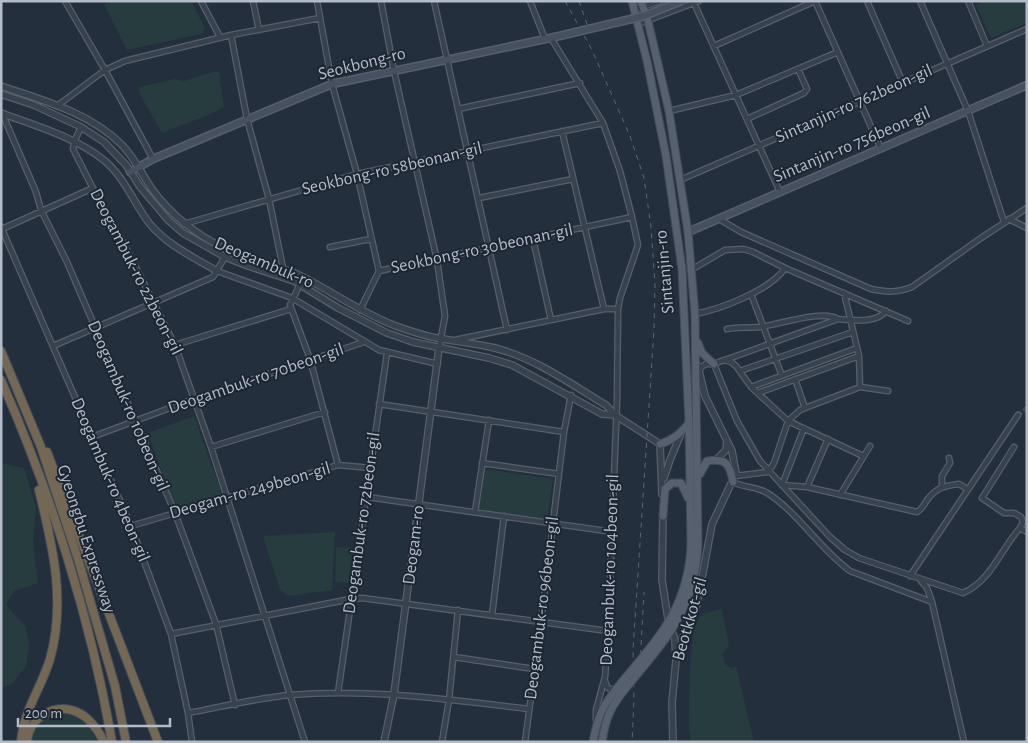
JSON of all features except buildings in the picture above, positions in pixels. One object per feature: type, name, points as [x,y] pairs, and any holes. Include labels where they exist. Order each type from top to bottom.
[{"type":"highway","name":"Gyeongbu Expressway","points":[[1,351],[41,447],[78,560],[115,686],[126,742]]},
{"type":"highway","name":"Gyeongbu Expressway","points":[[1,380],[69,564],[103,689],[112,742]]},
{"type":"highway","points":[[16,384],[53,465],[158,742]]},
{"type":"highway","points":[[21,742],[26,714],[41,682],[50,656],[56,630],[58,604],[56,568],[52,545],[24,438]]},
{"type":"highway","points":[[27,742],[29,730],[38,718],[61,709],[76,711],[84,716],[95,727],[104,742]]},
{"type":"main road","name":"Sintanjin-ro","points":[[632,1],[666,156],[682,269],[691,508],[695,545]]},
{"type":"main road","name":"Seokbong-ro","points":[[130,172],[153,159],[332,84],[644,16],[681,1]]},
{"type":"main road","name":"Sintanjin-ro","points":[[643,4],[669,111],[688,232],[696,337],[698,479],[695,545]]},
{"type":"main road","points":[[648,69],[652,65],[662,83]]},
{"type":"main road","name":"Sintanjin-ro 756beon-gil","points":[[688,232],[1027,85]]},
{"type":"main road","points":[[696,337],[702,352],[714,364]]},
{"type":"main road","points":[[660,444],[671,440],[689,423]]},
{"type":"main road","points":[[698,479],[707,461],[716,460],[726,463],[734,477]]},
{"type":"main road","points":[[663,516],[665,489],[672,483],[681,484],[684,487],[691,508]]},
{"type":"main road","points":[[593,742],[596,724],[605,703],[621,686],[664,631],[674,614],[683,595],[695,545]]},
{"type":"main road","points":[[602,742],[605,724],[621,686]]},
{"type":"street","points":[[65,1],[153,159]]},
{"type":"street","points":[[201,1],[220,37]]},
{"type":"street","points":[[253,1],[259,30]]},
{"type":"street","points":[[381,1],[414,162],[438,260],[445,316],[439,348]]},
{"type":"street","points":[[434,1],[507,330]]},
{"type":"street","name":"Deogambuk-ro 104beon-gil","points":[[530,1],[550,38],[580,83],[603,123],[620,171],[638,245],[618,308],[613,532],[608,631],[605,677],[596,710],[596,724]]},
{"type":"street","points":[[634,10],[643,4],[660,1]]},
{"type":"street","points":[[714,46],[815,1],[881,149]]},
{"type":"street","points":[[867,1],[903,83]]},
{"type":"street","points":[[920,1],[968,111],[1004,222]]},
{"type":"street","points":[[968,1],[987,46]]},
{"type":"street","points":[[319,2],[320,18],[332,84],[357,174],[379,271],[360,310]]},
{"type":"street","points":[[638,24],[697,2],[714,46],[780,192]]},
{"type":"street","points":[[57,106],[105,70],[125,61],[220,37],[320,18]]},
{"type":"street","name":"Sintanjin-ro 762beon-gil","points":[[680,180],[1027,29]]},
{"type":"street","points":[[230,35],[247,119],[269,199],[283,268]]},
{"type":"street","points":[[669,111],[736,95],[838,52]]},
{"type":"street","points":[[747,119],[804,93],[807,89],[798,69]]},
{"type":"street","points":[[458,109],[580,83]]},
{"type":"street","name":"Deogambuk-ro","points":[[1,86],[57,106],[107,131],[124,146],[151,188],[169,211],[183,224],[224,249],[245,258],[283,268],[360,310],[397,326],[441,339],[495,348],[519,356],[606,405],[615,415],[660,444]]},
{"type":"street","name":"Deogambuk-ro","points":[[1,94],[34,105],[81,127],[104,142],[126,165],[150,200],[168,220],[183,233],[225,257],[277,274],[300,284],[338,308],[387,334],[413,342],[452,349],[512,365],[602,414],[615,415]]},
{"type":"street","points":[[1,114],[84,146],[106,162],[149,222],[162,236],[181,250],[218,271],[292,298],[364,342],[387,353],[438,364]]},
{"type":"street","name":"Deogambuk-ro 10beon-gil","points":[[1,114],[175,513],[216,624],[235,705]]},
{"type":"street","name":"Seokbong-ro 58beonan-gil","points":[[183,224],[357,174],[603,123]]},
{"type":"street","points":[[74,142],[81,127]]},
{"type":"street","name":"Seokbong-ro 30beonan-gil","points":[[562,131],[585,227]]},
{"type":"street","name":"Deogambuk-ro 22beon-gil","points":[[74,142],[73,148],[175,344],[211,447],[306,742]]},
{"type":"street","points":[[479,198],[573,179]]},
{"type":"street","points":[[2,228],[93,188]]},
{"type":"street","points":[[719,219],[741,232],[871,289],[900,292],[912,287],[1027,208]]},
{"type":"street","name":"Seokbong-ro 30beonan-gil","points":[[379,271],[438,260],[632,217]]},
{"type":"street","points":[[1009,219],[1027,228]]},
{"type":"street","points":[[585,227],[604,309]]},
{"type":"street","name":"Deogambuk-ro 4beon-gil","points":[[2,228],[131,526],[171,634],[188,713],[192,742]]},
{"type":"street","points":[[330,247],[371,239]]},
{"type":"street","points":[[534,239],[551,320]]},
{"type":"street","points":[[691,270],[725,250],[734,249],[753,252],[785,268],[908,321]]},
{"type":"street","points":[[53,346],[212,277],[218,271],[225,257]]},
{"type":"street","points":[[695,314],[704,313],[751,294],[776,279],[785,268]]},
{"type":"street","points":[[300,284],[292,298],[291,309],[310,359],[338,465]]},
{"type":"street","points":[[844,293],[859,356],[860,387]]},
{"type":"street","points":[[751,294],[782,376]]},
{"type":"street","points":[[453,340],[604,309],[618,308]]},
{"type":"street","points":[[175,344],[291,309]]},
{"type":"street","points":[[699,374],[703,365],[714,364],[770,342],[838,319],[875,319],[886,311]]},
{"type":"street","points":[[728,330],[764,326],[818,316],[834,316],[838,319]]},
{"type":"street","points":[[740,371],[853,332]]},
{"type":"street","name":"Deogambuk-ro 70beon-gil","points":[[92,437],[194,399],[364,342]]},
{"type":"street","name":"Deogam-ro","points":[[384,742],[394,694],[439,348]]},
{"type":"street","points":[[751,387],[857,348]]},
{"type":"street","name":"Deogambuk-ro 72beon-gil","points":[[338,693],[387,353]]},
{"type":"street","points":[[758,393],[859,356]]},
{"type":"street","points":[[696,358],[705,396],[735,460],[734,477],[739,486],[753,486],[768,494],[792,514],[830,554],[850,571],[932,602]]},
{"type":"street","points":[[724,360],[731,362],[751,387],[788,421],[863,456]]},
{"type":"street","points":[[714,364],[736,421],[768,472],[830,537],[845,550],[860,558],[963,594],[976,586],[987,575],[997,562],[1008,541],[1023,522],[1021,517],[1014,513],[1004,513],[982,498],[1014,446]]},
{"type":"street","points":[[795,379],[805,408]]},
{"type":"street","points":[[734,477],[768,472],[774,463],[788,421],[805,408],[860,387],[888,391]]},
{"type":"street","name":"Deogambuk-ro 96beon-gil","points":[[524,742],[541,622],[564,432],[571,396]]},
{"type":"street","points":[[379,404],[564,432]]},
{"type":"street","points":[[211,447],[325,412]]},
{"type":"street","points":[[910,576],[1018,415]]},
{"type":"street","points":[[475,512],[489,420]]},
{"type":"street","points":[[782,485],[804,428]]},
{"type":"street","points":[[662,483],[683,430]]},
{"type":"street","points":[[716,460],[726,450],[726,438]]},
{"type":"street","points":[[808,487],[828,439]]},
{"type":"street","points":[[660,444],[663,516],[662,580],[668,619],[675,640],[676,660]]},
{"type":"street","points":[[840,495],[870,446]]},
{"type":"street","points":[[942,486],[942,476],[950,463],[949,458]]},
{"type":"street","points":[[482,463],[559,474]]},
{"type":"street","name":"Deogam-ro 249beon-gil","points":[[131,526],[338,465],[370,468]]},
{"type":"street","name":"Beotkkot-gil","points":[[673,742],[672,703],[676,660],[686,629],[695,613],[702,585],[712,524],[734,477]]},
{"type":"street","points":[[782,485],[808,487],[917,512],[942,486],[959,484],[967,489]]},
{"type":"street","points":[[367,496],[613,532]]},
{"type":"street","points":[[492,615],[504,516]]},
{"type":"street","points":[[1020,528],[1027,532]]},
{"type":"street","points":[[920,580],[927,588],[932,602],[964,742]]},
{"type":"street","points":[[171,634],[362,598],[608,631]]},
{"type":"street","points":[[666,601],[673,611],[679,614],[688,615],[695,613]]},
{"type":"street","points":[[442,742],[449,700],[458,610]]},
{"type":"street","points":[[668,619],[686,629]]},
{"type":"street","points":[[454,657],[534,668]]},
{"type":"street","points":[[605,677],[607,687],[610,690],[621,686]]},
{"type":"street","points":[[188,713],[290,695],[338,693],[394,694],[529,709]]},
{"type":"green space","points":[[114,1],[191,1],[205,28],[201,34],[127,50],[104,4]]},
{"type":"green space","points":[[983,1],[1027,1],[1027,23],[991,38],[976,5]]},
{"type":"green space","points":[[216,71],[219,72],[224,107],[162,133],[139,93],[139,87],[174,79],[184,81]]},
{"type":"green space","points":[[194,416],[222,494],[220,497],[178,509],[175,508],[148,433]]},
{"type":"green space","points":[[1,463],[24,468],[36,507],[33,543],[38,583],[14,591],[6,605],[26,627],[29,647],[26,666],[12,684],[1,688]]},
{"type":"green space","points":[[484,469],[553,479],[547,521],[478,510]]},
{"type":"green space","points":[[335,532],[332,590],[289,596],[280,590],[263,536]]},
{"type":"green space","points":[[336,547],[352,548],[350,583],[335,582]]},
{"type":"green space","points":[[722,609],[729,646],[722,654],[726,665],[733,668],[736,666],[754,742],[691,742],[689,731],[690,671],[693,637],[696,625],[702,615]]},
{"type":"green space","points":[[61,712],[83,722],[91,730],[97,742],[30,742],[37,726],[44,719]]},
{"type":"tunnel","points":[[1018,415],[1027,408]]},
{"type":"railway","points":[[565,1],[592,50],[630,136],[644,178],[651,227],[655,284],[654,329],[633,650],[634,699],[632,742]]},
{"type":"railway","points":[[579,1],[589,30]]},
{"type":"railway","points":[[640,665],[644,592]]}]
